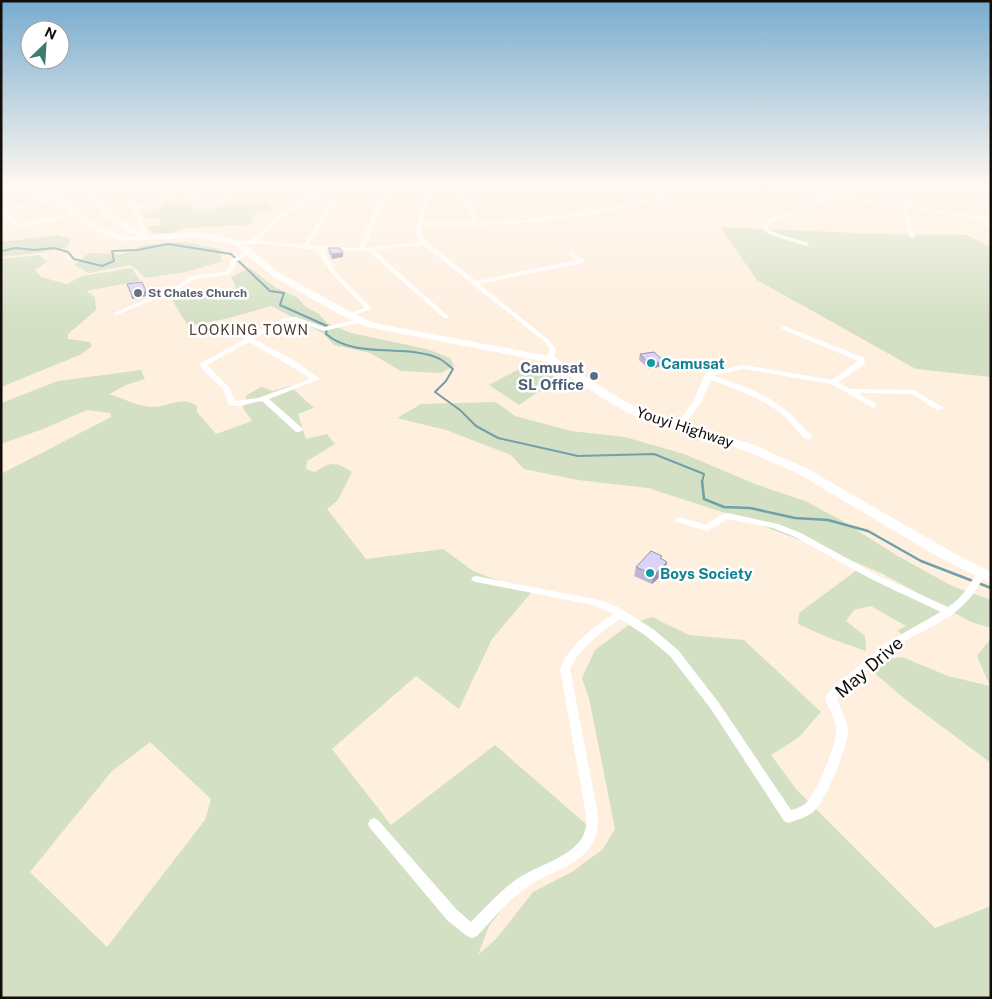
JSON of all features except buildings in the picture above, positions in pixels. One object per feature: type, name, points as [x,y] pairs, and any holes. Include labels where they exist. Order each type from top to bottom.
[{"type":"main road","name":"Youyi Highway","points":[[102,231],[120,239],[204,236],[237,243],[248,250],[275,274],[360,321],[397,332],[550,359],[569,369],[625,407],[678,427],[737,444],[781,460],[827,484],[983,577]]},
{"type":"main road","points":[[131,231],[144,237]]},
{"type":"street","points":[[144,231],[144,237]]},
{"type":"street","points":[[117,312],[172,290],[193,277],[226,274],[232,268],[233,261],[248,250],[266,231]]},
{"type":"street","points":[[305,246],[317,231]]},
{"type":"street","points":[[360,248],[369,231]]},
{"type":"street","points":[[418,231],[423,243],[456,267],[547,341],[553,349],[550,359]]},
{"type":"street","points":[[768,231],[806,244]]},
{"type":"street","points":[[911,231],[912,236]]},
{"type":"street","points":[[248,250],[305,246],[319,248],[368,248],[423,243]]},
{"type":"street","points":[[319,248],[323,259],[353,295],[369,309],[348,315]]},
{"type":"street","points":[[368,248],[446,317]]},
{"type":"street","points":[[474,283],[582,261],[572,254]]},
{"type":"street","points":[[248,338],[316,379],[263,398],[234,404],[224,383],[204,366],[207,361],[248,338],[289,318],[324,329],[360,321]]},
{"type":"street","points":[[784,328],[862,359],[862,362],[833,382]]},
{"type":"street","points":[[678,427],[697,402],[708,376],[713,372],[744,367],[833,382],[872,405]]},
{"type":"street","points":[[708,376],[746,390],[770,402],[808,437]]},
{"type":"street","points":[[850,391],[914,392],[940,408]]},
{"type":"street","points":[[263,398],[300,430]]},
{"type":"street","points":[[680,520],[707,528],[728,516],[786,530],[816,544],[876,578],[949,612]]},
{"type":"street","name":"May Drive","points":[[620,614],[649,632],[684,664],[715,706],[788,817],[804,811],[814,802],[836,754],[842,731],[831,698],[834,693],[888,647],[949,612],[983,577]]},
{"type":"street","points":[[374,824],[452,915],[472,931],[505,896],[525,881],[568,859],[584,845],[592,831],[592,815],[566,669],[570,657],[577,647],[620,614],[595,602],[476,579]]},
{"type":"green space","points":[[151,231],[178,231],[170,233],[154,234]]},
{"type":"green space","points":[[723,231],[967,235],[991,247],[991,377],[916,369],[757,280]]},
{"type":"green space","points":[[58,235],[70,239],[68,247],[38,253],[1,257],[1,242]]},
{"type":"green space","points":[[184,242],[219,249],[222,261],[187,272],[144,278],[137,269],[129,265],[89,273],[74,265],[89,253],[123,254],[145,245]]},
{"type":"green space","points":[[39,255],[47,262],[35,270],[41,277],[67,284],[82,276],[132,268],[140,281],[86,291],[95,297],[96,310],[68,334],[68,339],[90,342],[92,346],[82,354],[1,387],[1,259]]},
{"type":"green space","points":[[250,268],[275,287],[298,298],[305,306],[319,314],[327,323],[351,333],[427,349],[450,358],[454,366],[441,373],[401,371],[370,353],[334,345],[323,333],[271,306],[225,319],[188,326],[172,300],[228,293],[236,287],[231,277]]},
{"type":"green space","points":[[533,362],[558,379],[519,405],[489,385]]},
{"type":"green space","points":[[141,370],[145,379],[126,385],[109,394],[135,404],[151,407],[180,402],[191,403],[197,406],[197,412],[216,434],[252,421],[243,408],[247,395],[261,387],[273,391],[290,386],[314,408],[298,414],[306,439],[327,434],[335,444],[307,461],[306,469],[315,472],[325,466],[334,464],[352,472],[338,500],[327,509],[366,559],[443,549],[473,571],[531,593],[492,639],[459,709],[416,676],[332,749],[391,825],[495,745],[587,825],[587,835],[573,852],[517,890],[489,926],[478,955],[496,939],[533,892],[572,872],[603,849],[615,829],[589,698],[582,678],[595,650],[630,624],[652,617],[689,635],[744,640],[821,712],[798,738],[771,755],[797,790],[935,928],[991,906],[991,998],[1,998],[1,474],[111,417],[110,413],[87,410],[1,444],[1,403],[58,381]],"holes":[[[150,742],[211,799],[205,820],[107,947],[30,872],[111,772]]]},
{"type":"green space","points":[[496,402],[515,416],[571,431],[625,437],[684,454],[755,484],[805,501],[841,520],[896,555],[952,586],[991,600],[991,628],[971,622],[881,573],[747,520],[648,488],[578,480],[524,469],[511,455],[446,430],[397,418],[421,404]]},
{"type":"green space","points":[[857,570],[898,592],[942,611],[901,635],[898,630],[906,626],[871,606],[854,610],[846,621],[865,636],[866,651],[829,638],[798,624],[799,613]]},
{"type":"green space","points":[[991,638],[991,763],[905,699],[871,670],[884,660],[902,657],[948,676],[990,686],[977,656]]},
{"type":"waterway","points":[[1,251],[16,248],[34,250],[54,248],[68,252],[74,259],[102,266],[114,261],[112,251],[137,250],[168,244],[231,254],[270,291],[284,293],[280,305],[327,326],[326,334],[338,342],[352,347],[427,354],[442,360],[453,369],[446,381],[435,392],[460,410],[476,426],[498,438],[578,456],[654,454],[704,474],[702,482]]},
{"type":"waterway","points":[[702,482],[704,499],[724,507],[750,508],[795,518],[828,520],[868,531],[921,561],[991,588]]},
{"type":"place","name":"St Chales Church","points":[[138,293]]},
{"type":"place","name":"Camusat","points":[[651,363]]},
{"type":"place","name":"Camusat SL Office","points":[[594,376]]},
{"type":"place","name":"Boys Society","points":[[650,573]]},
{"type":"district","name":"LOOKING TOWN","points":[[249,330]]}]
